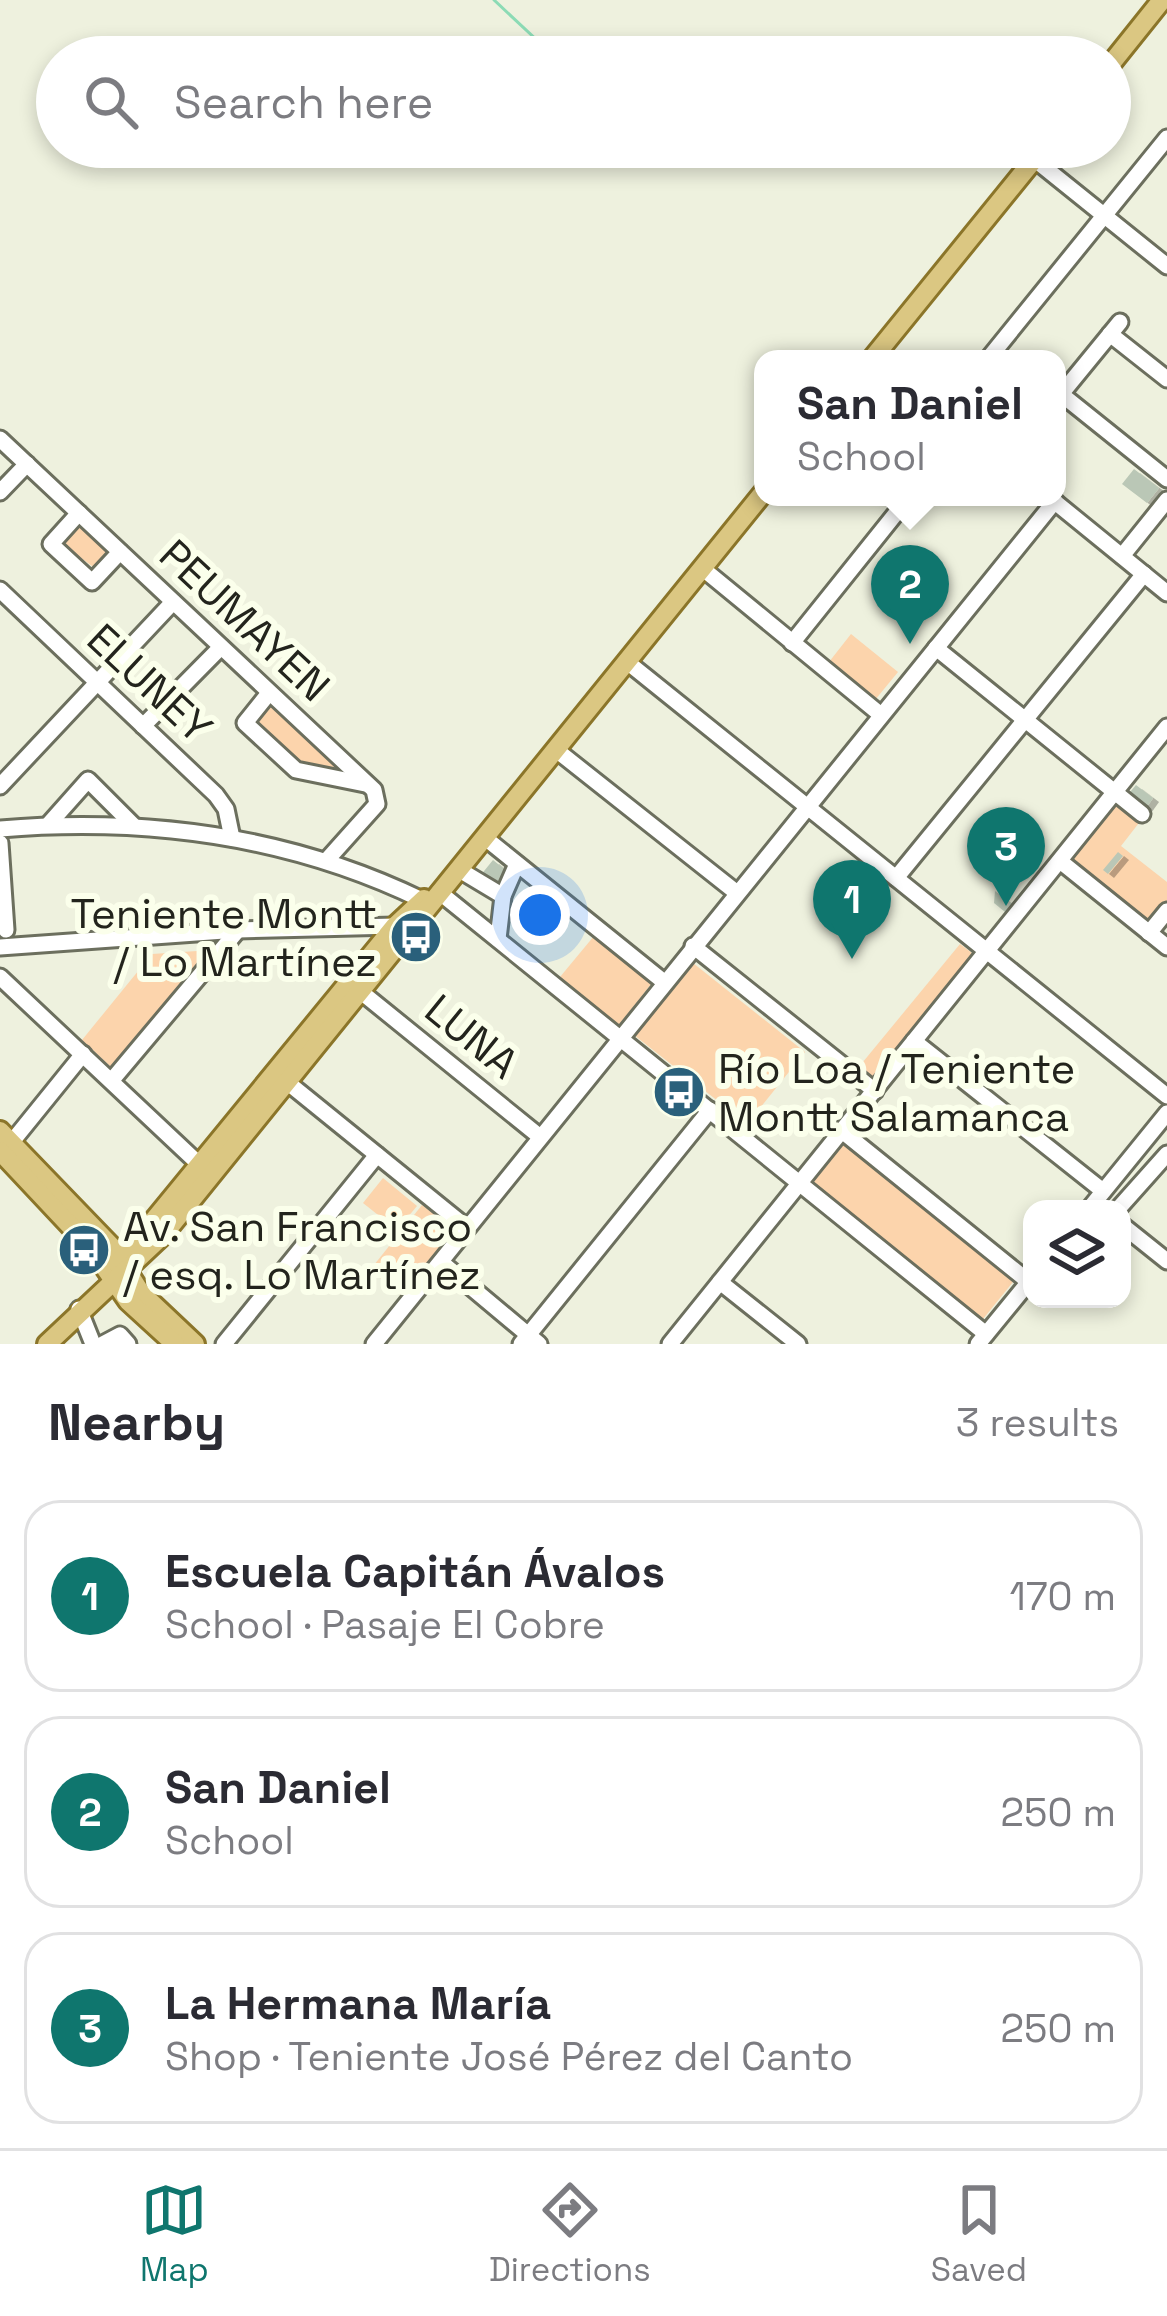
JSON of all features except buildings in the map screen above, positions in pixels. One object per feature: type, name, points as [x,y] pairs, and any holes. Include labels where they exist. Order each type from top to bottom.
[{"type":"main road","points":[[1131,39],[1162,0]]},
{"type":"main road","points":[[881,350],[1027,168]]},
{"type":"main road","points":[[115,1276],[395,926],[458,869],[754,504]]},
{"type":"main road","points":[[47,1344],[163,1235],[360,991],[430,896]]},
{"type":"main road","points":[[4,1142],[115,1276],[137,1310],[175,1344]]},
{"type":"main road","points":[[115,1276],[141,1293],[196,1344]]},
{"type":"street","points":[[995,350],[1167,138]]},
{"type":"street","points":[[1055,168],[1167,264]]},
{"type":"street","points":[[1066,388],[1115,328],[1167,380]]},
{"type":"street","points":[[1066,401],[1167,479]]},
{"type":"street","name":"PEUMAYEN","points":[[0,439],[368,785]]},
{"type":"street","points":[[0,492],[27,464]]},
{"type":"street","points":[[1122,556],[1167,500]]},
{"type":"street","points":[[792,643],[902,506]]},
{"type":"street","points":[[374,1344],[1047,506]]},
{"type":"street","points":[[1061,506],[1167,592]]},
{"type":"street","points":[[79,513],[51,544],[92,582],[120,552]]},
{"type":"street","points":[[701,568],[881,715]]},
{"type":"street","points":[[896,878],[1144,574]]},
{"type":"street","name":"ELUNEY","points":[[0,590],[216,795],[226,809],[232,838]]},
{"type":"street","points":[[0,786],[173,602]]},
{"type":"street","points":[[143,726],[221,647]]},
{"type":"street","points":[[935,648],[1142,814]]},
{"type":"street","points":[[626,661],[1167,1096]]},
{"type":"street","points":[[269,692],[245,723],[296,770],[368,785],[377,804],[326,862]]},
{"type":"street","points":[[670,1344],[1167,727]]},
{"type":"street","points":[[555,749],[736,893]]},
{"type":"street","points":[[48,825],[70,793],[88,780],[134,826]]},
{"type":"street","points":[[0,829],[134,826],[232,838],[326,862],[460,908],[800,1183],[982,1339],[1023,1290]]},
{"type":"street","points":[[484,837],[664,982]]},
{"type":"street","points":[[0,843],[6,930]]},
{"type":"street","points":[[1060,861],[1167,947]]},
{"type":"street","points":[[460,908],[496,894],[517,864]]},
{"type":"street","points":[[458,869],[496,894]]},
{"type":"street","points":[[496,894],[498,939]]},
{"type":"street","points":[[1149,933],[1167,911]]},
{"type":"street","points":[[0,947],[238,930],[395,926]]},
{"type":"street","points":[[112,1080],[238,930]]},
{"type":"street","points":[[693,946],[874,1091]]},
{"type":"street","points":[[0,977],[201,1166]]},
{"type":"street","name":"LUNA","points":[[360,991],[539,1136]]},
{"type":"street","points":[[914,1041],[1094,1200]]},
{"type":"street","points":[[4,1142],[83,1054]]},
{"type":"street","points":[[287,1082],[466,1227]]},
{"type":"street","points":[[441,1262],[529,1341],[710,1110]]},
{"type":"street","points":[[1099,1200],[1167,1113]]},
{"type":"street","points":[[842,1131],[1023,1274]]},
{"type":"street","points":[[1126,1200],[1167,1154]]},
{"type":"street","points":[[224,1344],[377,1155]]},
{"type":"street","points":[[1131,1232],[1167,1261]]},
{"type":"street","points":[[720,1282],[798,1344]]},
{"type":"street","points":[[79,1309],[93,1344]]},
{"type":"street","points":[[103,1344],[124,1340],[137,1310]]},
{"type":"shaded area","points":[[78,520],[112,554],[96,569],[62,544]]},
{"type":"shaded area","points":[[851,634],[898,672],[875,700],[829,662]]},
{"type":"shaded area","points":[[269,704],[343,774],[298,765],[252,725]]},
{"type":"shaded area","points":[[1117,801],[1142,819],[1121,846],[1167,882],[1167,903],[1151,924],[1072,860]]},
{"type":"shaded area","points":[[594,936],[652,983],[619,1025],[560,977]]},
{"type":"shaded area","points":[[960,944],[976,956],[870,1081],[858,1068]]},
{"type":"shaded area","points":[[212,950],[112,1068],[82,1040],[152,954]]},
{"type":"shaded area","points":[[693,963],[805,1052],[747,1124],[634,1035]]},
{"type":"shaded area","points":[[844,1138],[1017,1277],[983,1319],[810,1181]]},
{"type":"shaded area","points":[[383,1178],[417,1206],[397,1230],[363,1203]]},
{"type":"shaded area","points":[[422,1205],[454,1229],[403,1297],[370,1270]]},
{"type":"waterway","points":[[494,0],[533,36]]},
{"type":"place","name":"San Daniel","points":[[910,644]]},
{"type":"place","name":"La Hermana María","points":[[1006,906]]},
{"type":"place","name":"Teniente Montt / Lo Martínez","points":[[416,937]]},
{"type":"place","name":"Escuela Capitán Ávalos","points":[[852,959]]},
{"type":"place","name":"Río Loa / Teniente Montt Salamanca","points":[[679,1092]]},
{"type":"place","name":"Av. San Francisco / esq. Lo Martínez","points":[[84,1250]]}]
